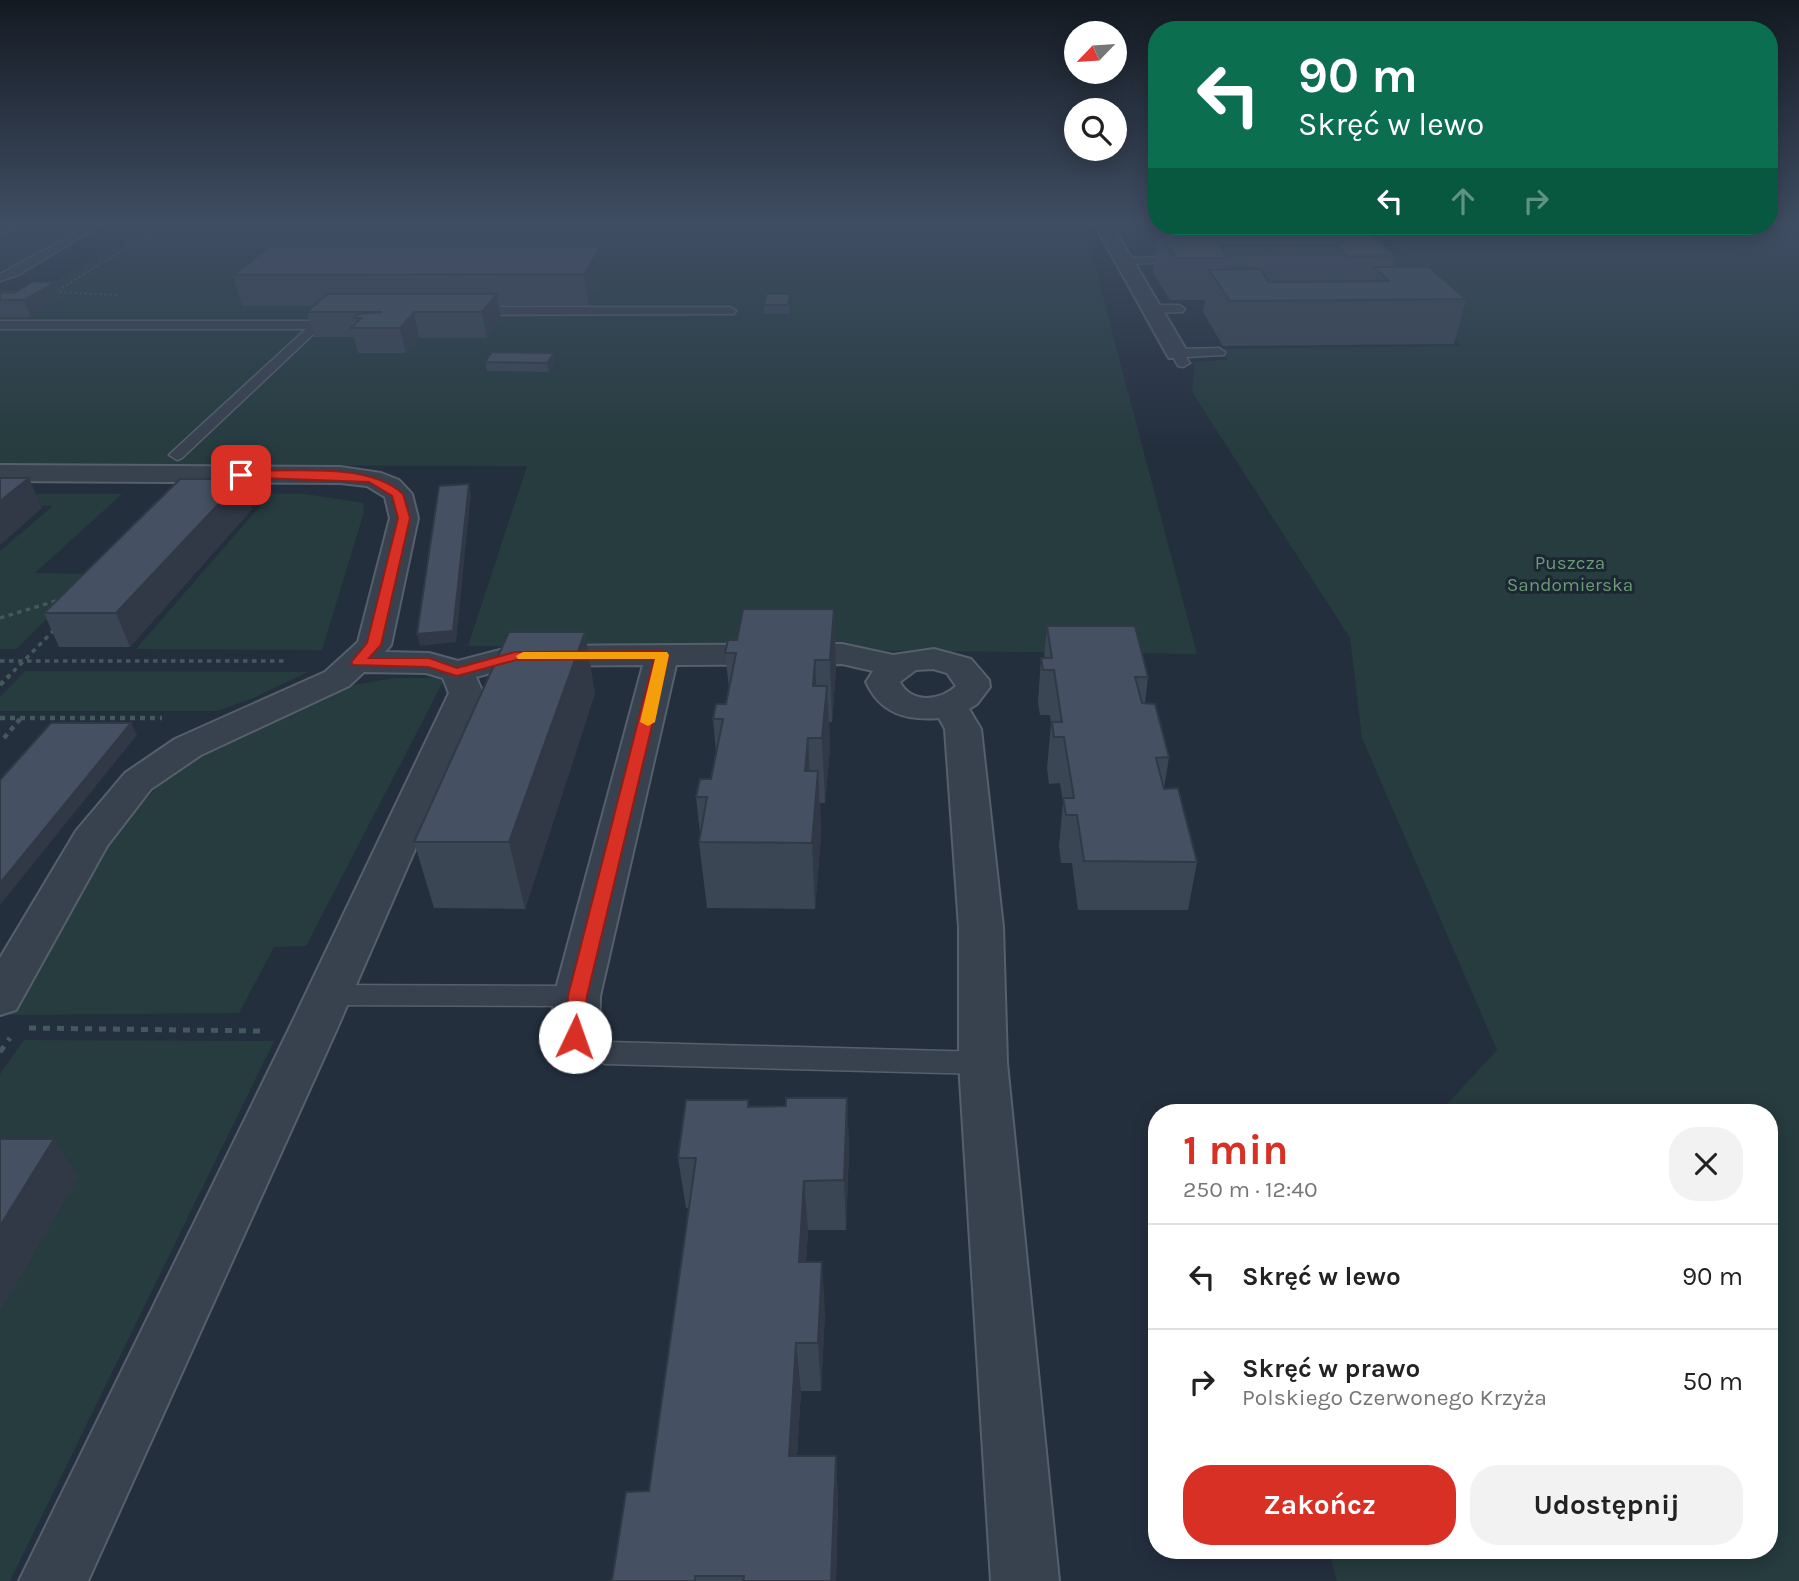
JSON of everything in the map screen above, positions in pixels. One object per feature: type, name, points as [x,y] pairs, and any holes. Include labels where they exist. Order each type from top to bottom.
[{"type":"street","points":[[1146,299],[1180,358]]},
{"type":"street","points":[[0,473],[340,475],[372,479],[389,486],[398,494],[404,518],[374,645],[337,679],[188,747],[138,781],[90,840],[0,998]]},
{"type":"street","points":[[358,662],[429,663],[457,672],[515,656],[842,654],[896,666],[921,659],[934,659],[948,662],[968,672],[973,687],[961,701],[949,706],[963,729],[981,927],[983,1063],[1025,1581]]},
{"type":"street","points":[[575,1037],[577,996],[662,655]]},
{"type":"street","points":[[53,1581],[320,1013],[466,693],[457,672]]},
{"type":"lane","points":[[1152,309],[1179,309]]},
{"type":"lane","points":[[455,312],[730,311]]},
{"type":"lane","points":[[0,325],[320,322],[177,455]]},
{"type":"lane","points":[[1180,358],[1219,352]]},
{"type":"lane","points":[[320,1013],[577,996]]},
{"type":"lane","points":[[575,1037],[605,1053],[983,1063]]},
{"type":"path","points":[[0,618],[66,598]]},
{"type":"path","points":[[0,685],[58,625]]},
{"type":"path","points":[[0,661],[358,662]]},
{"type":"path","points":[[0,718],[172,718]]},
{"type":"path","points":[[4,738],[21,718]]},
{"type":"path","points":[[16,1028],[320,1013]]},
{"type":"green space","points":[[0,299],[1103,299],[1197,654],[468,646],[527,466],[0,465]]},
{"type":"green space","name":"Puszcza Sandomierska","points":[[1413,299],[1799,299],[1799,1581],[1337,1581],[1331,1559],[1778,1559],[1778,1104],[1447,1104],[1497,1050],[1362,738],[1350,638],[1192,392],[1195,365],[1191,362],[1228,360],[1219,349],[1462,346]]},
{"type":"green space","points":[[196,493],[305,494],[363,503],[364,512],[322,650],[136,649],[261,505],[185,505]]},
{"type":"green space","points":[[0,494],[122,494],[35,573],[93,574],[16,649],[0,649],[0,551],[53,506],[0,505]]},
{"type":"green space","points":[[25,671],[308,672],[251,699],[217,711],[0,711],[0,697]]},
{"type":"green space","points":[[393,678],[445,678],[306,946],[274,947],[239,1013],[9,1015],[116,833],[159,785],[218,743],[354,685]]},
{"type":"green space","points":[[24,1040],[274,1041],[10,1581],[0,1581],[0,1074]]},
{"type":"building","points":[[322,299],[493,299],[482,312],[414,312],[400,328],[351,328],[361,318],[354,318],[358,314],[382,312],[307,312]]},
{"type":"building","points":[[765,299],[789,299],[788,305],[764,305]]},
{"type":"building","points":[[1228,299],[1466,299],[1230,301]]},
{"type":"building","points":[[492,352],[554,353],[547,363],[485,362]]},
{"type":"building","points":[[0,478],[29,478],[0,501]]},
{"type":"building","points":[[180,479],[242,479],[116,613],[44,613]]},
{"type":"building","points":[[469,484],[453,631],[417,634],[439,486]]},
{"type":"building","points":[[743,609],[834,609],[830,660],[815,660],[813,686],[827,686],[822,738],[808,738],[805,771],[818,771],[812,843],[699,842],[707,797],[696,797],[700,779],[711,779],[723,719],[713,719],[716,704],[726,704],[736,653],[725,653],[728,640],[737,640]]},
{"type":"building","points":[[1047,626],[1135,626],[1148,677],[1135,677],[1142,703],[1155,704],[1169,757],[1156,758],[1164,789],[1178,788],[1197,862],[1084,861],[1077,815],[1066,815],[1063,798],[1074,798],[1064,737],[1054,737],[1052,722],[1062,722],[1054,670],[1043,670],[1041,658],[1052,658]]},
{"type":"building","points":[[509,632],[585,632],[509,842],[414,842]]},
{"type":"building","points":[[51,723],[131,723],[0,883],[0,780]]},
{"type":"building","points":[[786,1098],[847,1098],[844,1180],[804,1181],[799,1262],[822,1262],[818,1343],[796,1343],[789,1456],[836,1456],[831,1581],[743,1581],[744,1576],[695,1576],[695,1581],[612,1581],[626,1492],[649,1491],[696,1158],[678,1158],[686,1100],[748,1100],[748,1107],[786,1106]]},
{"type":"building","points":[[0,1139],[54,1139],[0,1226]]},
{"type":"slow traffic","points":[[523,656],[662,655],[648,722]]},
{"type":"route","points":[[241,475],[340,475],[372,479],[389,486],[398,494],[404,518],[374,645],[358,662],[429,663],[457,672],[515,656],[662,655],[653,700],[577,996],[575,1037]]}]
